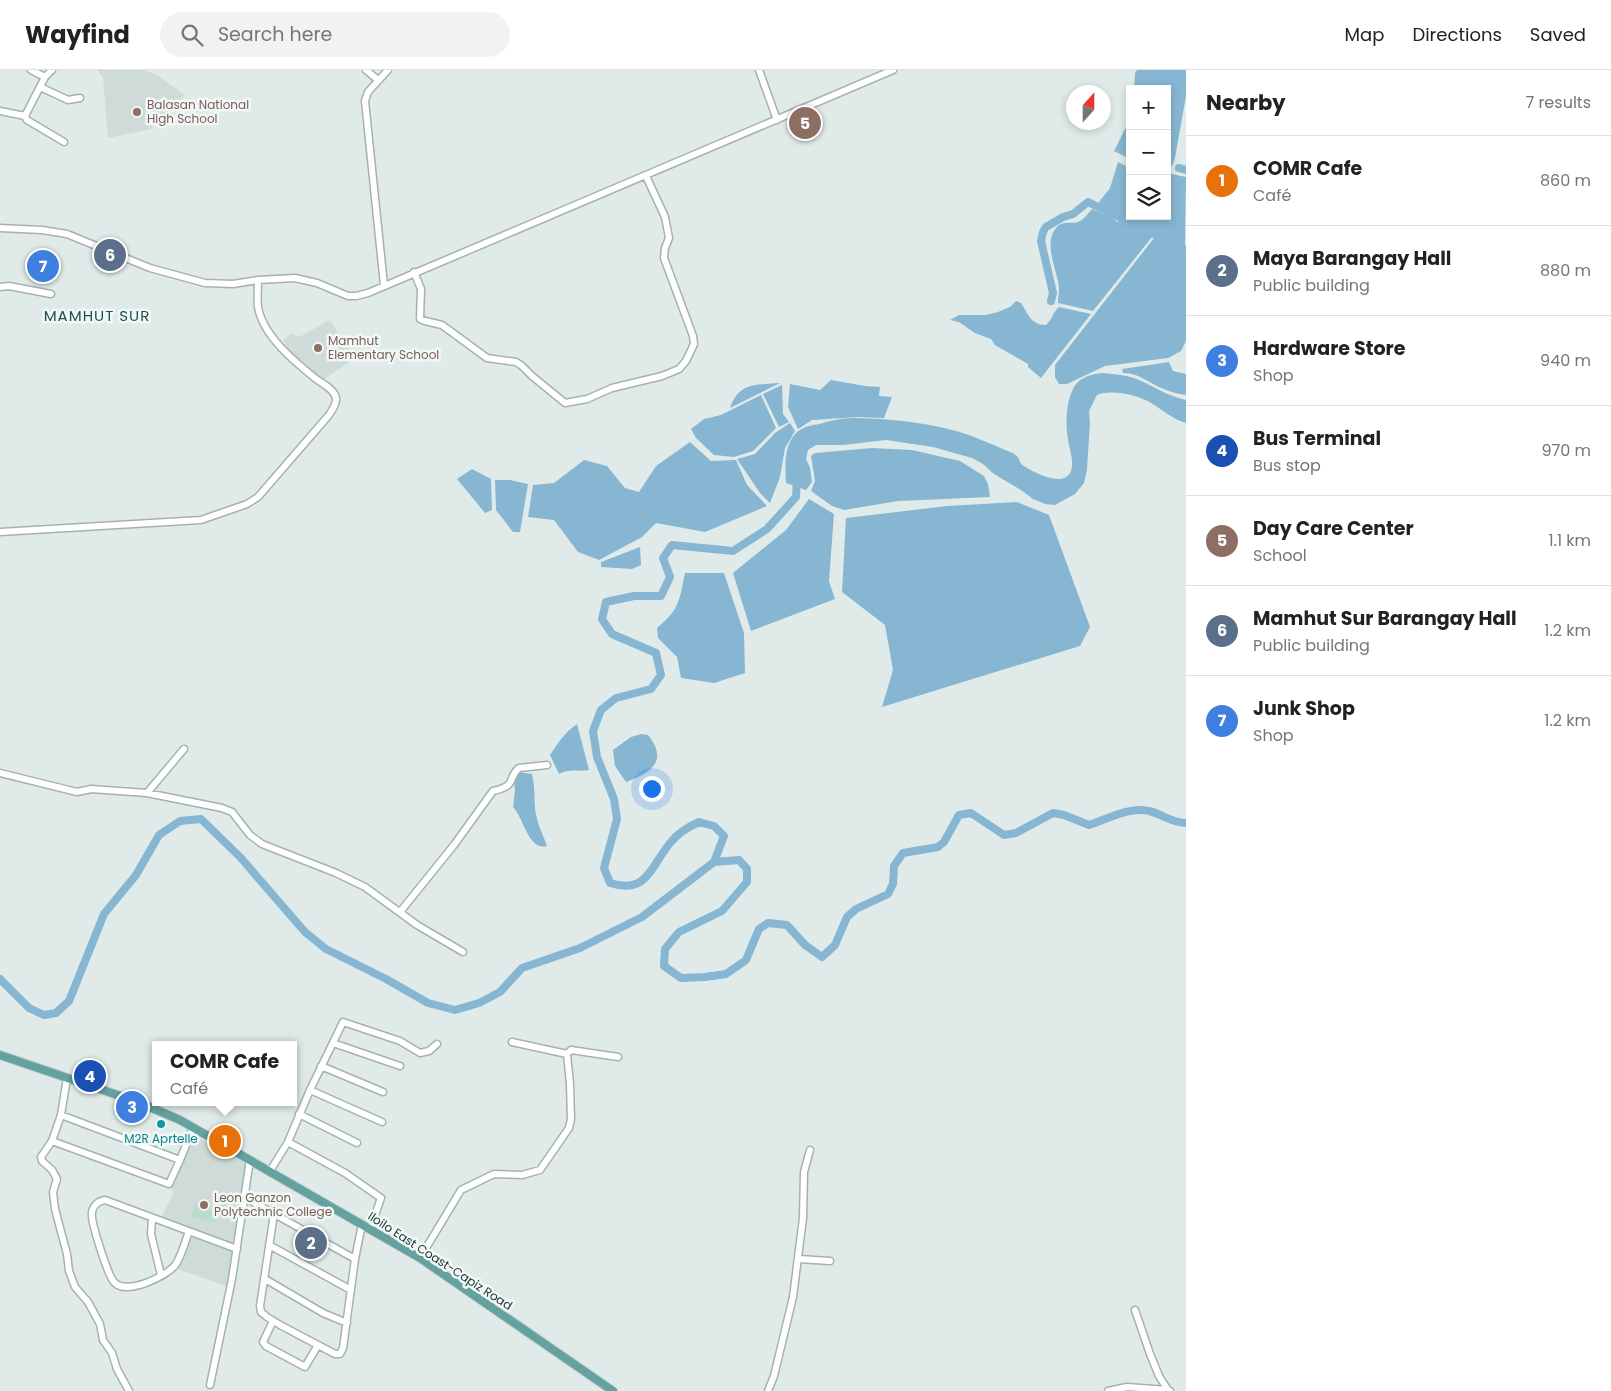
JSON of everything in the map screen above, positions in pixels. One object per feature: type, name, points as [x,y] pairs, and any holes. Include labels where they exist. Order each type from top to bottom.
[{"type":"main road","name":"Iloilo East Coast-Capiz Road","points":[[0,1055],[138,1102],[180,1120],[420,1258],[613,1391]]},
{"type":"street","points":[[31,70],[44,77]]},
{"type":"street","points":[[25,116],[44,77],[52,70]]},
{"type":"street","points":[[366,70],[378,80]]},
{"type":"street","points":[[384,285],[365,101],[368,92],[388,70]]},
{"type":"street","points":[[759,70],[777,120]]},
{"type":"street","points":[[0,228],[42,230],[67,234],[150,268],[205,283],[233,284],[258,280],[295,278],[317,283],[348,296],[356,296],[368,293],[893,70]]},
{"type":"street","points":[[40,87],[68,100],[80,98]]},
{"type":"street","points":[[0,111],[25,116],[27,120],[64,142]]},
{"type":"street","points":[[414,272],[421,289],[420,319],[442,325],[487,358],[516,362],[565,403],[587,399],[618,386],[662,376],[679,369],[686,361],[694,344],[693,336],[664,258],[669,238],[665,217],[646,176]]},
{"type":"street","points":[[0,532],[201,520],[247,504],[258,497],[329,415],[335,406],[336,399],[333,392],[300,366],[279,345],[266,326],[258,308],[258,280]]},
{"type":"street","points":[[0,288],[9,286],[51,294]]},
{"type":"street","points":[[147,793],[184,748]]},
{"type":"street","points":[[400,912],[454,845],[493,791],[505,788],[519,768],[547,765]]},
{"type":"street","points":[[0,772],[77,792],[91,789],[147,793],[222,808],[232,812],[250,835],[262,844],[360,884],[417,925],[463,952]]},
{"type":"street","points":[[270,1171],[288,1142],[321,1066],[343,1022],[400,1041],[420,1053],[429,1051],[437,1044]]},
{"type":"street","points":[[512,1042],[567,1054]]},
{"type":"street","points":[[333,1043],[400,1066]]},
{"type":"street","points":[[567,1054],[571,1050],[618,1057]]},
{"type":"street","points":[[420,1258],[461,1190],[494,1174],[522,1175],[540,1170],[569,1128],[571,1119],[567,1054]]},
{"type":"street","points":[[321,1066],[383,1092]]},
{"type":"street","points":[[66,1078],[61,1116],[52,1141],[42,1157],[42,1161],[52,1170],[57,1179],[53,1192],[55,1209],[67,1254],[69,1272],[75,1287],[88,1302],[100,1324],[103,1340],[112,1353],[117,1369],[129,1391]]},
{"type":"street","points":[[310,1090],[382,1122]]},
{"type":"street","points":[[299,1114],[357,1143]]},
{"type":"street","points":[[61,1116],[180,1160]]},
{"type":"street","points":[[52,1141],[169,1184],[194,1128]]},
{"type":"street","points":[[288,1142],[345,1173],[381,1198],[370,1229]]},
{"type":"street","points":[[768,1391],[774,1376],[793,1297],[803,1218],[804,1172],[810,1150]]},
{"type":"street","points":[[210,1385],[232,1279],[250,1160]]},
{"type":"street","points":[[244,1197],[355,1259]]},
{"type":"street","points":[[189,1231],[175,1265],[161,1275],[136,1287],[120,1286],[114,1282],[100,1250],[91,1214],[95,1204],[105,1200],[152,1218],[189,1231],[237,1249]]},
{"type":"street","points":[[274,1214],[260,1306],[261,1312],[273,1321],[335,1354],[340,1354],[343,1348],[355,1259],[362,1224]]},
{"type":"street","points":[[152,1218],[151,1234],[161,1275]]},
{"type":"street","points":[[270,1245],[351,1290]]},
{"type":"street","points":[[799,1259],[830,1262]]},
{"type":"street","points":[[265,1279],[323,1313],[347,1323]]},
{"type":"street","points":[[1135,1310],[1159,1376],[1169,1391]]},
{"type":"street","points":[[273,1321],[263,1342],[266,1346],[305,1367],[318,1345]]},
{"type":"street","points":[[1108,1391],[1126,1387],[1169,1391]]},
{"type":"shaded area","name":"Balasan National High School","points":[[97,70],[143,70],[157,75],[185,95],[151,129],[108,138],[103,77]]},
{"type":"shaded area","name":"Mamhut Elementary School","points":[[330,320],[355,358],[323,380],[293,355],[283,341],[291,333],[299,337]]},
{"type":"shaded area","name":"Leon Ganzon Polytechnic College","points":[[193,1135],[247,1164],[229,1287],[178,1269],[190,1233],[161,1218],[174,1192],[171,1190]]},
{"type":"green space","points":[[195,1204],[218,1211],[214,1223],[192,1216]]},
{"type":"water","points":[[1137,70],[1186,70],[1186,96],[1172,166],[1171,85],[1134,85]]},
{"type":"water","points":[[1126,127],[1126,157],[1114,151]]},
{"type":"water","points":[[1118,162],[1126,166],[1126,217],[1100,204],[1099,202],[1110,188]]},
{"type":"water","points":[[1171,174],[1186,177],[1185,246],[1132,220],[1171,220]]},
{"type":"water","points":[[1092,209],[1152,237],[1093,311],[1058,303],[1059,284],[1051,252],[1054,230],[1064,223],[1080,221]]},
{"type":"water","points":[[1154,238],[1186,254],[1186,341],[1181,351],[1168,358],[1105,366],[1067,384],[1059,384],[1055,377],[1055,365]]},
{"type":"water","points":[[1016,301],[1021,303],[1033,321],[1041,325],[1046,325],[1050,321],[1059,307],[1091,314],[1041,378],[1028,367],[1028,364],[995,345],[991,339],[975,333],[959,322],[950,320],[959,315],[986,315],[998,312],[1010,307]]},
{"type":"water","points":[[1169,362],[1173,371],[1186,374],[1186,395],[1166,390],[1137,376],[1123,373],[1122,369]]},
{"type":"water","points":[[1102,373],[1134,378],[1172,396],[1186,400],[1186,423],[1139,398],[1117,393],[1097,395],[1089,411],[1087,469],[1084,483],[1075,494],[1055,505],[1045,504],[1033,499],[972,458],[933,447],[886,440],[843,445],[816,445],[808,450],[806,459],[810,468],[812,482],[806,490],[786,483],[788,446],[795,434],[809,426],[853,418],[916,423],[960,432],[1013,453],[1018,457],[1021,464],[1041,475],[1058,479],[1065,478],[1070,474],[1072,466],[1068,442],[1067,410],[1073,388],[1083,379]]},
{"type":"water","points":[[831,380],[880,387],[879,396],[892,397],[884,418],[858,417],[812,420],[798,429],[788,407],[790,384],[820,390]]},
{"type":"water","points":[[780,383],[730,408],[738,393],[749,386]]},
{"type":"water","points":[[782,385],[783,414],[789,422],[779,427],[763,394]]},
{"type":"water","points":[[761,395],[776,428],[753,451],[734,457],[714,455],[696,438],[691,429],[704,419],[721,415]]},
{"type":"water","points":[[790,423],[795,431],[785,448],[780,477],[770,503],[760,493],[737,459],[755,454],[775,433]]},
{"type":"water","points":[[690,442],[711,461],[736,460],[747,485],[767,506],[705,532],[656,523],[642,537],[599,560],[578,552],[554,520],[528,517],[533,485],[554,483],[584,460],[607,466],[625,488],[639,492],[656,466]]},
{"type":"water","points":[[872,448],[912,450],[960,461],[984,476],[988,484],[990,497],[898,501],[844,510],[832,506],[811,491],[815,481],[811,456],[815,453]]},
{"type":"water","points":[[472,469],[491,479],[492,510],[485,513],[457,479]]},
{"type":"water","points":[[495,480],[510,480],[528,484],[520,532],[513,532],[496,510]]},
{"type":"water","points":[[809,499],[834,514],[829,581],[835,599],[751,631],[733,573],[786,530]]},
{"type":"water","points":[[1017,502],[1049,515],[1090,627],[1080,646],[882,707],[893,670],[885,625],[842,592],[846,518],[947,506]]},
{"type":"water","points":[[640,547],[641,565],[632,569],[601,567],[601,562]]},
{"type":"water","points":[[685,573],[724,573],[744,633],[745,673],[714,683],[681,678],[677,657],[658,638],[657,628],[674,610]]},
{"type":"water","points":[[577,724],[589,770],[570,771],[559,774],[550,755],[565,734]]},
{"type":"water","points":[[641,734],[648,735],[654,744],[657,759],[654,765],[643,775],[626,782],[615,766],[613,750],[631,737]]},
{"type":"water","points":[[518,772],[532,774],[536,813],[547,846],[535,844],[513,807],[514,780]]},
{"type":"waterway","points":[[1179,168],[1186,170]]},
{"type":"waterway","points":[[1051,301],[1053,293],[1041,241],[1043,232],[1046,227],[1063,217],[1073,214],[1088,202],[1186,250]]},
{"type":"waterway","points":[[0,979],[29,1008],[44,1015],[56,1013],[69,1001],[104,914],[136,875],[159,835],[180,821],[201,819],[241,858],[305,932],[326,949],[386,979],[428,1003],[455,1010],[479,1003],[500,992],[522,968],[580,948],[642,917],[714,862],[724,836],[714,826],[699,822],[674,838],[647,876],[641,881],[633,885],[623,886],[610,883],[604,868],[617,819],[614,799],[597,757],[593,731],[601,710],[616,698],[651,689],[661,675],[656,653],[612,634],[602,619],[606,602],[634,596],[661,596],[670,577],[663,558],[672,545],[733,551],[767,529],[796,497],[797,477]]},
{"type":"waterway","points":[[714,862],[739,860],[747,869],[747,882],[722,911],[679,932],[665,949],[664,966],[681,978],[726,974],[746,960],[759,929],[768,923],[787,925],[805,945],[822,957],[835,945],[847,917],[856,909],[888,894],[893,884],[894,866],[903,853],[938,847],[944,842],[959,815],[971,813],[1004,835],[1016,833],[1053,813],[1064,815],[1089,825],[1126,812],[1142,810],[1154,812],[1176,822],[1186,823]]},
{"type":"place","name":"Balasan National High School","points":[[137,112]]},
{"type":"place","name":"Day Care Center","points":[[805,123]]},
{"type":"place","name":"Mamhut Sur Barangay Hall","points":[[110,255]]},
{"type":"place","name":"Junk Shop","points":[[43,266]]},
{"type":"place","name":"Mamhut Elementary School","points":[[318,348]]},
{"type":"place","name":"Bus Terminal","points":[[90,1076]]},
{"type":"place","name":"Hardware Store","points":[[132,1107]]},
{"type":"place","name":"M2R Aprtelle","points":[[161,1124]]},
{"type":"place","name":"COMR Cafe","points":[[225,1141]]},
{"type":"place","name":"Leon Ganzon Polytechnic College","points":[[204,1205]]},
{"type":"place","name":"Maya Barangay Hall","points":[[311,1243]]},
{"type":"district","name":"MAMHUT SUR","points":[[97,316]]}]
